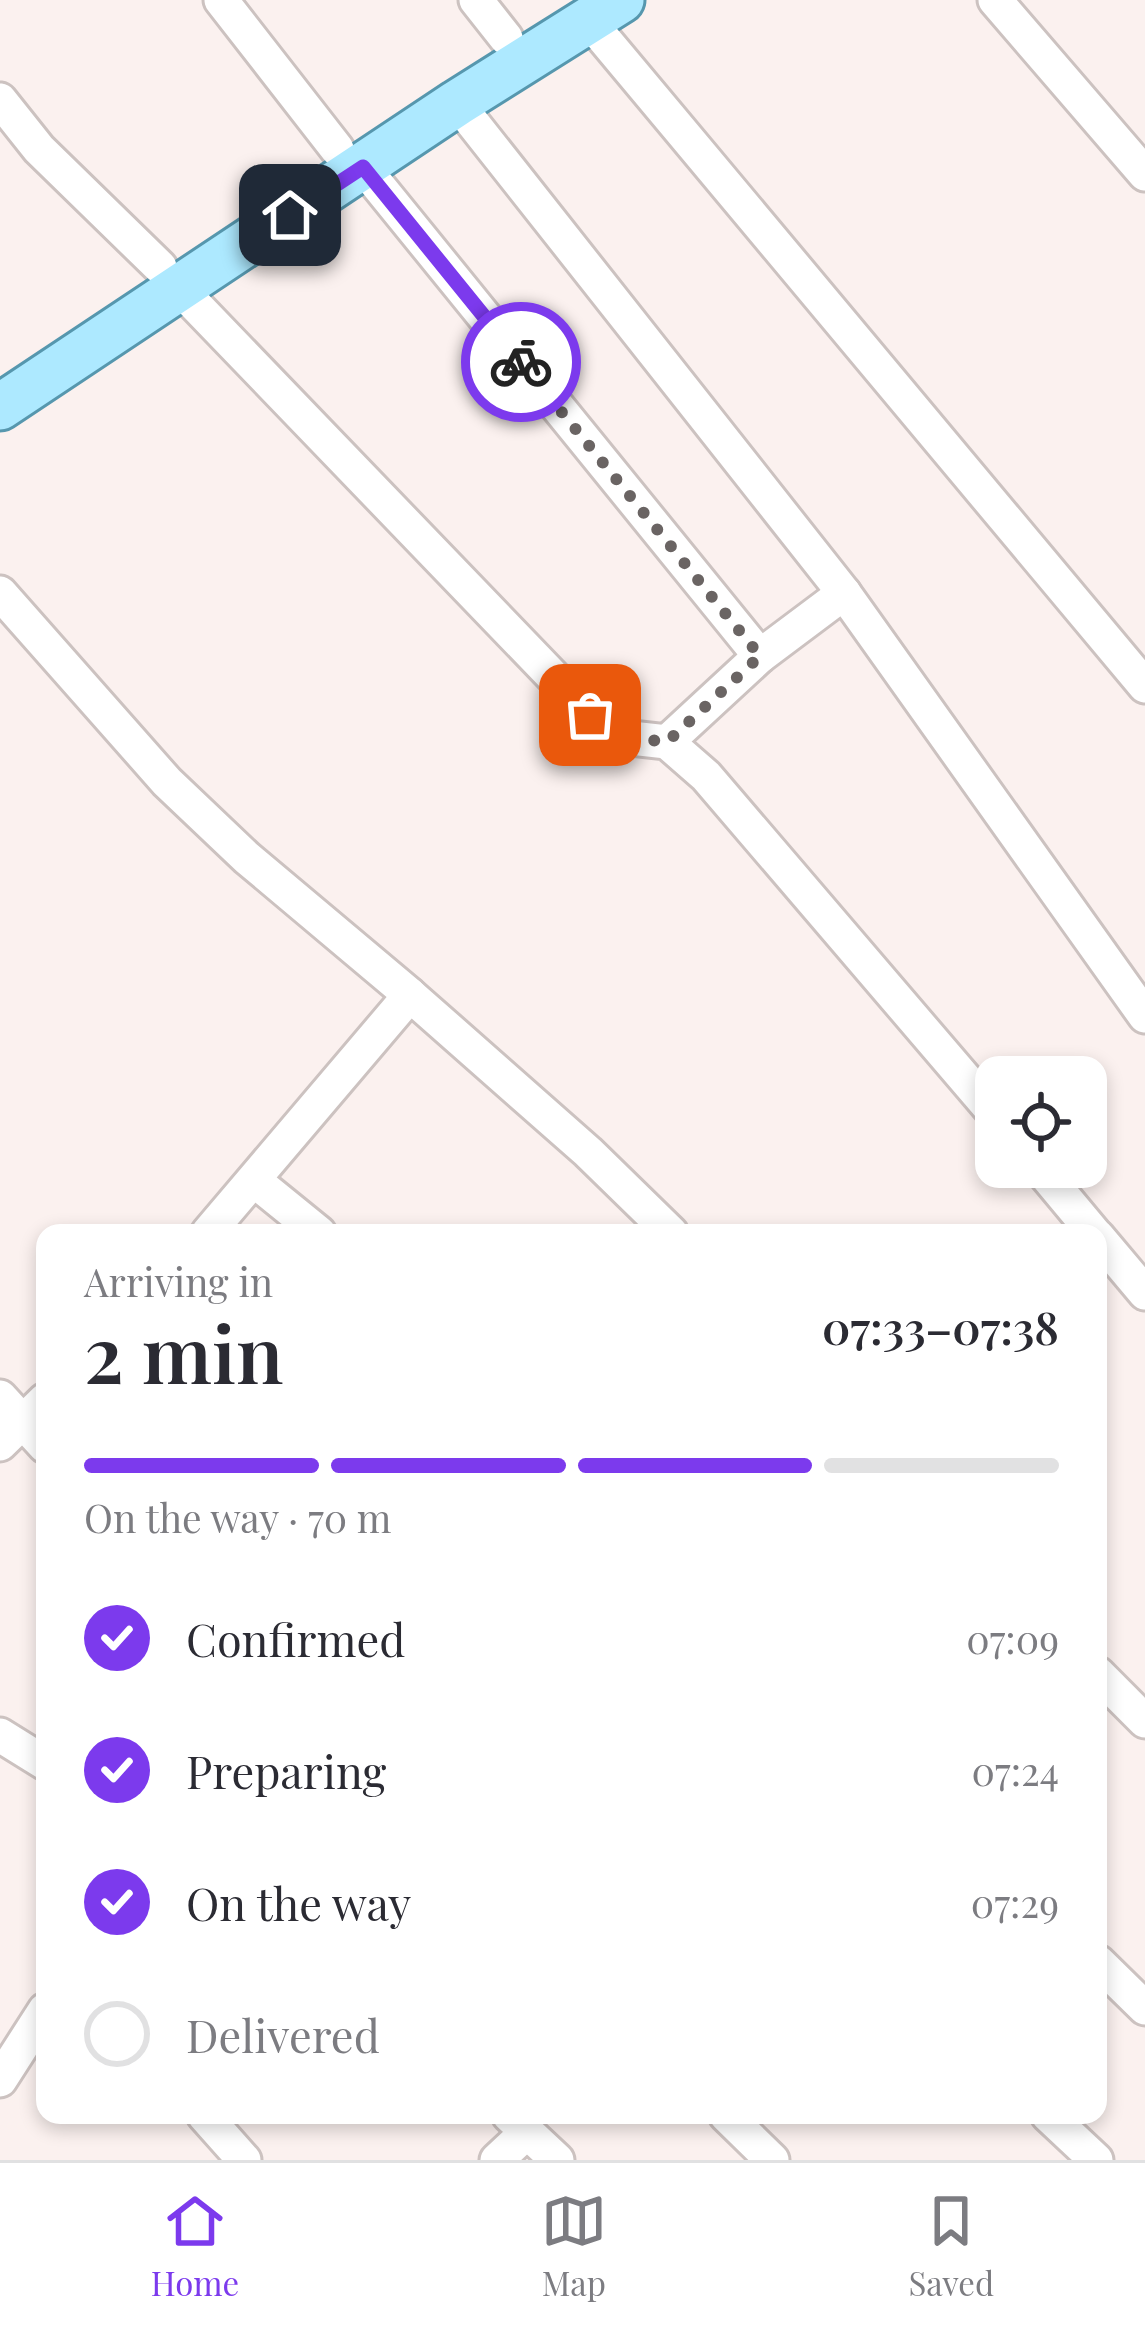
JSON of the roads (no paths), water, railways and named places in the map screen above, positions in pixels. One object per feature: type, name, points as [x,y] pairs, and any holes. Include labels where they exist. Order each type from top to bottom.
[{"type":"main road","points":[[350,158],[457,103],[592,7]]},
{"type":"main road","points":[[0,407],[169,278],[350,158],[506,38],[592,7]]},
{"type":"main road","points":[[0,373],[169,278]]},
{"type":"street","points":[[221,0],[760,656]]},
{"type":"street","points":[[476,0],[506,38]]},
{"type":"street","points":[[995,0],[1145,174]]},
{"type":"street","points":[[592,7],[1145,686]]},
{"type":"street","points":[[0,100],[39,149],[590,715],[622,737],[667,742],[706,776],[975,1090]]},
{"type":"street","points":[[457,103],[844,593],[1145,1016]]},
{"type":"street","points":[[0,593],[166,782],[247,858],[588,1152],[662,1224]]},
{"type":"street","points":[[667,742],[760,656],[844,593]]},
{"type":"street","points":[[216,1224],[410,995]]},
{"type":"street","points":[[255,1181],[308,1224]]},
{"type":"street","points":[[1057,1188],[1087,1224]]},
{"type":"street","points":[[1107,1248],[1145,1294]]},
{"type":"street","points":[[1107,1683],[1145,1721]]},
{"type":"street","points":[[0,1735],[36,1757]]},
{"type":"street","points":[[1107,1971],[1145,2008]]},
{"type":"street","points":[[0,2080],[36,2024]]},
{"type":"street","points":[[211,2124],[244,2160]]},
{"type":"street","points":[[497,2160],[518,2124],[557,2160]]},
{"type":"street","points":[[735,2124],[772,2160]]},
{"type":"street","points":[[1058,2124],[1096,2160]]}]
